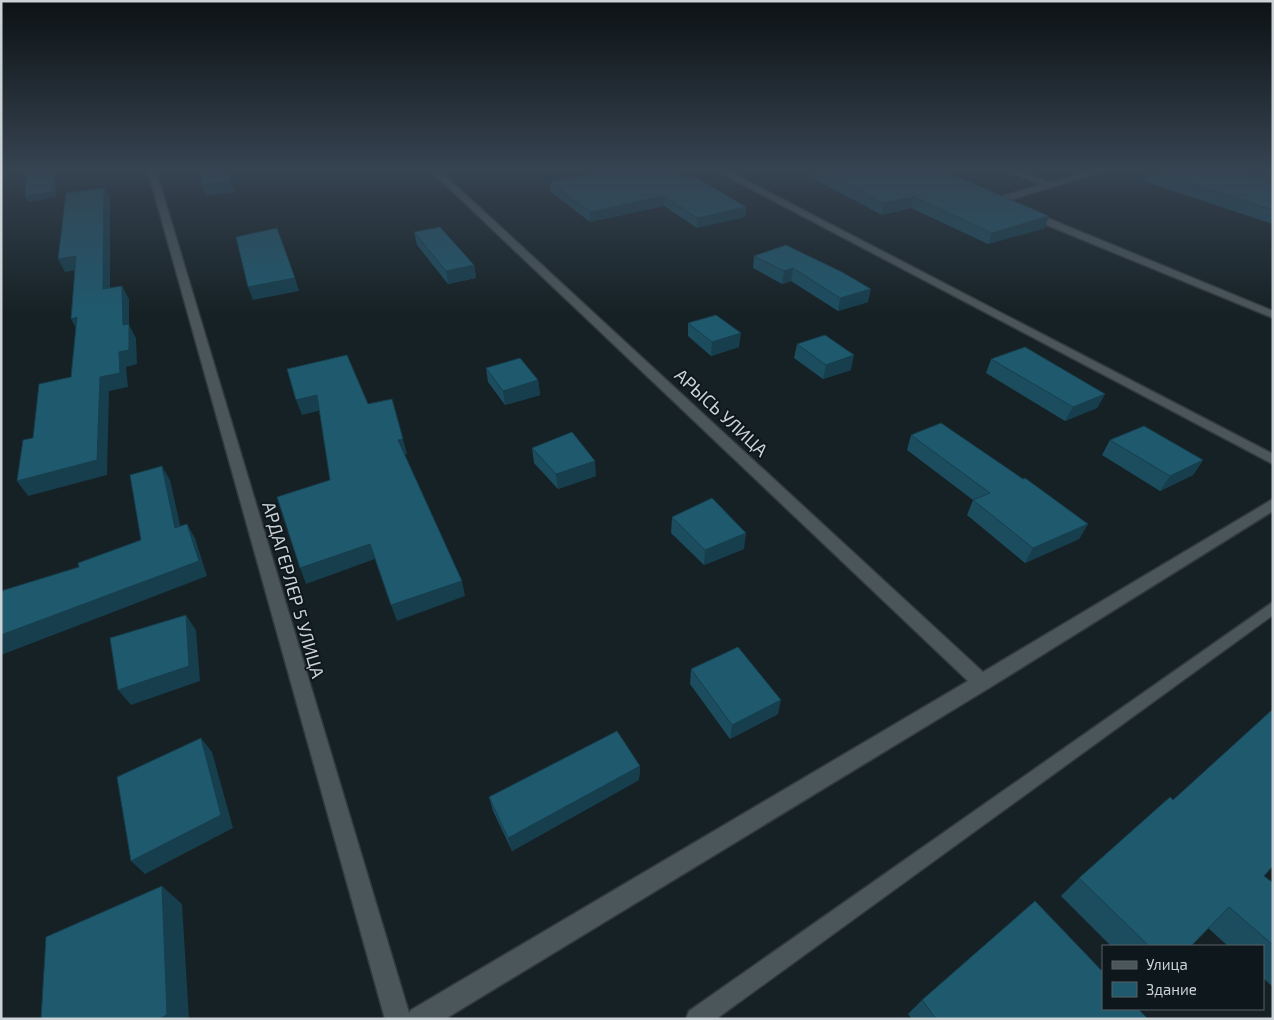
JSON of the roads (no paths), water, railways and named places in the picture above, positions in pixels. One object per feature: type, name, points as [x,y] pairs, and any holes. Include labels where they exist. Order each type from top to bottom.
[{"type":"street","name":"АРДАГЕРЛЕР 5 УЛИЦА","points":[[166,219],[398,1019]]},
{"type":"street","name":"АРЫСЬ УЛИЦА","points":[[486,219],[982,682]]},
{"type":"street","points":[[812,219],[1273,460]]},
{"type":"street","points":[[1039,219],[1273,315]]},
{"type":"street","points":[[420,1019],[982,682],[1273,504]]},
{"type":"lane","points":[[697,1019],[1273,607]]}]
